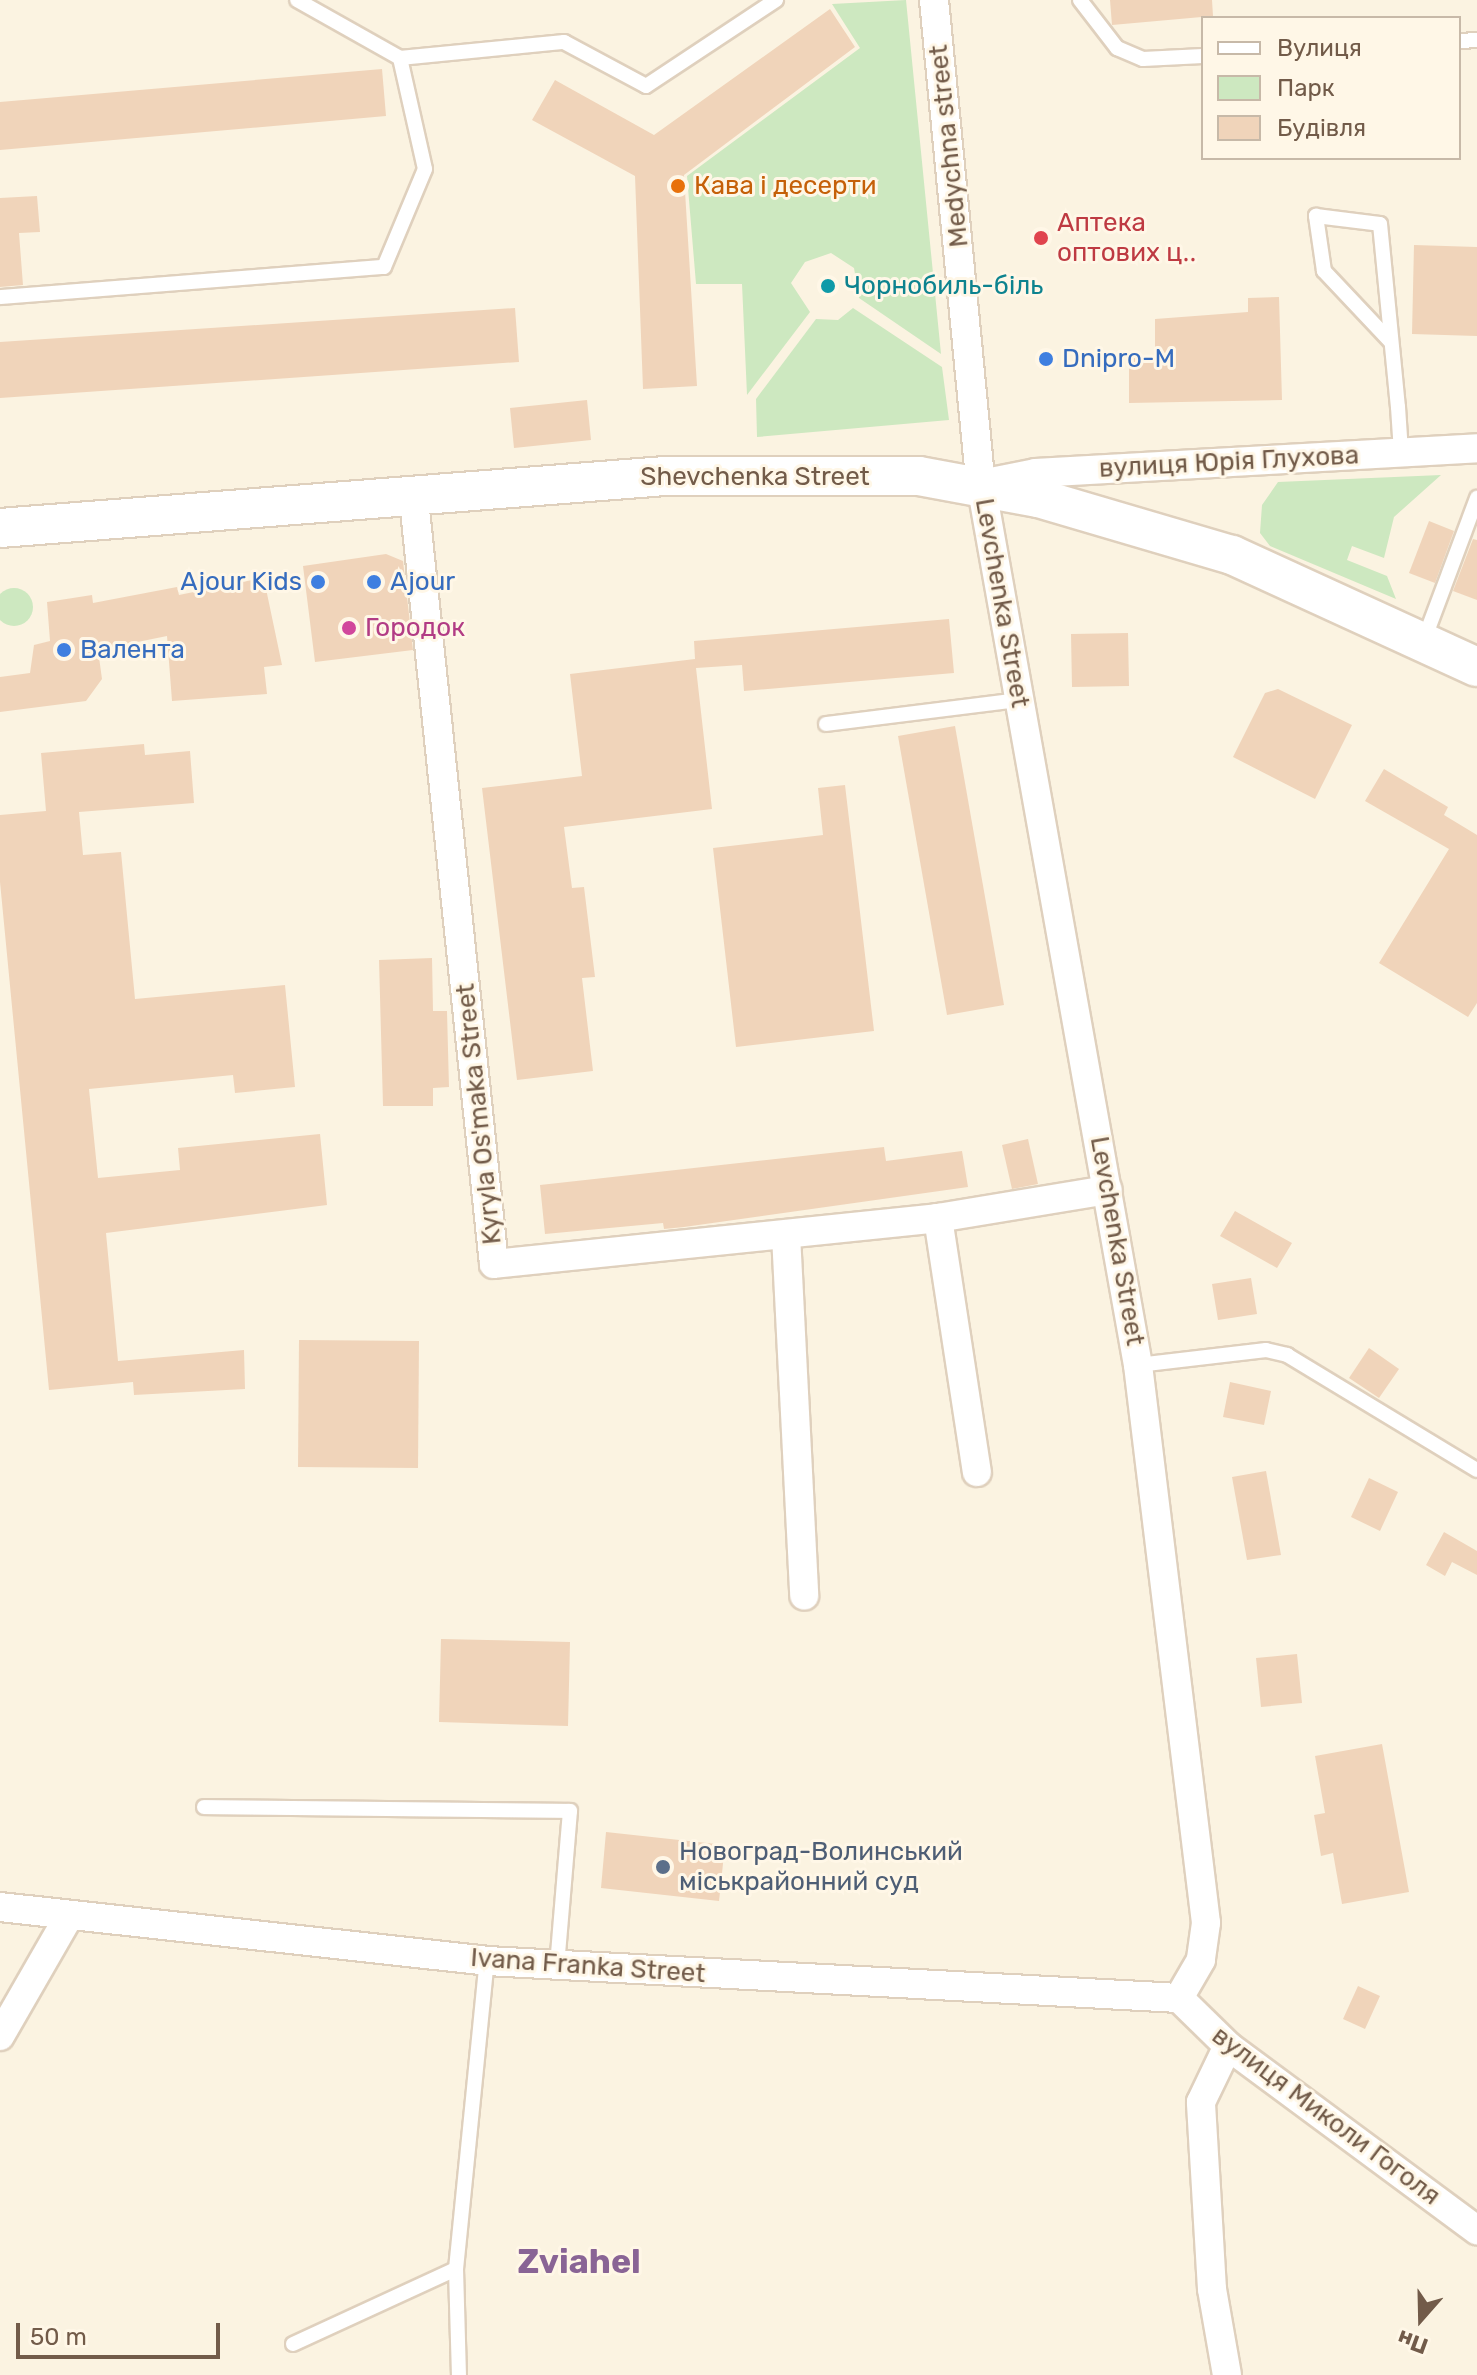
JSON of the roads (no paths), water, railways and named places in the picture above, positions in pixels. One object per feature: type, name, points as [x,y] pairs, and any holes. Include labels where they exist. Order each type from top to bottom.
[{"type":"main road","name":"Shevchenka Street","points":[[0,528],[413,491],[665,476],[919,476],[981,484],[1232,555],[1424,640],[1477,667]]},
{"type":"street","name":"Medychna street","points":[[934,0],[981,484]]},
{"type":"street","name":"вулиця Юрія Глухова","points":[[981,484],[1036,473],[1477,448]]},
{"type":"street","name":"Levchenka Street","points":[[981,484],[1138,1365],[1206,1923],[1201,1960],[1179,1998]]},
{"type":"street","name":"Kyryla Osʹmaka Street","points":[[413,491],[494,1264],[938,1218],[1108,1190]]},
{"type":"street","points":[[938,1218],[977,1472]]},
{"type":"street","points":[[786,1235],[804,1596]]},
{"type":"street","name":"Ivana Franka Street","points":[[0,1907],[487,1961],[1179,1998]]},
{"type":"street","points":[[0,2036],[69,1916]]},
{"type":"street","name":"вулиця Миколи Гоголя","points":[[1179,1998],[1228,2046],[1477,2230]]},
{"type":"street","points":[[1227,2375],[1212,2289],[1201,2102],[1228,2046]]},
{"type":"lane","points":[[297,0],[400,58],[564,42],[646,86],[776,0]]},
{"type":"lane","points":[[1080,0],[1117,48],[1143,59],[1201,56]]},
{"type":"lane","points":[[0,297],[384,267],[425,169],[400,58]]},
{"type":"lane","points":[[1391,342],[1324,271],[1316,216],[1380,224],[1391,342],[1401,452]]},
{"type":"lane","points":[[1424,640],[1477,498]]},
{"type":"lane","points":[[826,724],[1019,700]]},
{"type":"lane","points":[[1138,1365],[1266,1350],[1287,1355],[1477,1470]]},
{"type":"lane","points":[[204,1807],[570,1811],[557,1965]]},
{"type":"lane","points":[[459,2375],[456,2269],[487,1961]]},
{"type":"lane","points":[[293,2344],[456,2269]]},
{"type":"place","name":"Кава і десерти","points":[[678,186]]},
{"type":"place","name":"Аптека оптових ц‥","points":[[1041,238]]},
{"type":"place","name":"Чорнобиль-біль","points":[[828,286]]},
{"type":"place","name":"Dnipro-M","points":[[1046,359]]},
{"type":"place","name":"Ajour Kids","points":[[318,582]]},
{"type":"place","name":"Ajour","points":[[374,582]]},
{"type":"place","name":"Городок","points":[[349,628]]},
{"type":"place","name":"Валента","points":[[64,650]]},
{"type":"place","name":"Новоград-Волинський міськрайонний суд","points":[[663,1867]]},
{"type":"district","name":"Zviahel","points":[[579,2262]]}]
